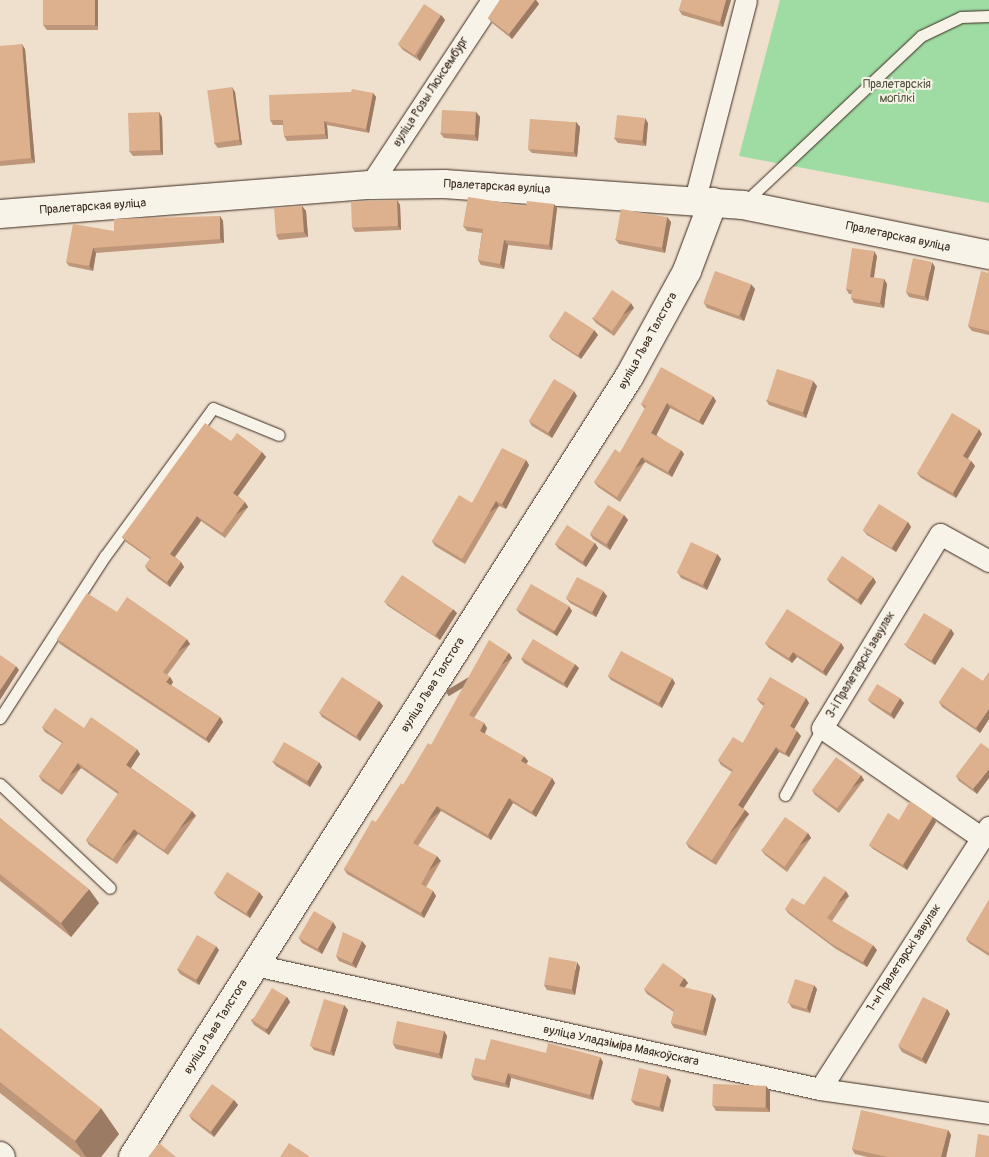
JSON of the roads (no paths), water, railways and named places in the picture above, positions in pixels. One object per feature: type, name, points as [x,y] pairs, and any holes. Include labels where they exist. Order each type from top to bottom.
[{"type":"street","name":"вуліца Розы Люксембург","points":[[370,185],[492,0]]},
{"type":"street","name":"вуліца Льва Талстога","points":[[133,1157],[629,377],[687,271],[704,201],[746,0]]},
{"type":"street","name":"Пралетарская вуліца","points":[[0,214],[370,185],[444,184],[743,205],[989,255]]},
{"type":"street","name":"3-і Пралетарскі завулак","points":[[985,832],[822,728],[940,534],[989,560]]},
{"type":"street","name":"1-ы Пралетарскі завулак","points":[[820,1090],[985,832]]},
{"type":"street","name":"вуліца Уладзіміра Маякоўскага","points":[[255,965],[820,1090],[989,1113]]},
{"type":"lane","points":[[743,205],[921,36],[961,17],[989,16]]},
{"type":"lane","points":[[0,718],[105,556],[213,408],[279,435]]},
{"type":"lane","points":[[784,795],[822,728]]},
{"type":"lane","points":[[0,784],[110,888]]},
{"type":"park label","name":"Пралетарскія могілкі","points":[[897,92]]}]
